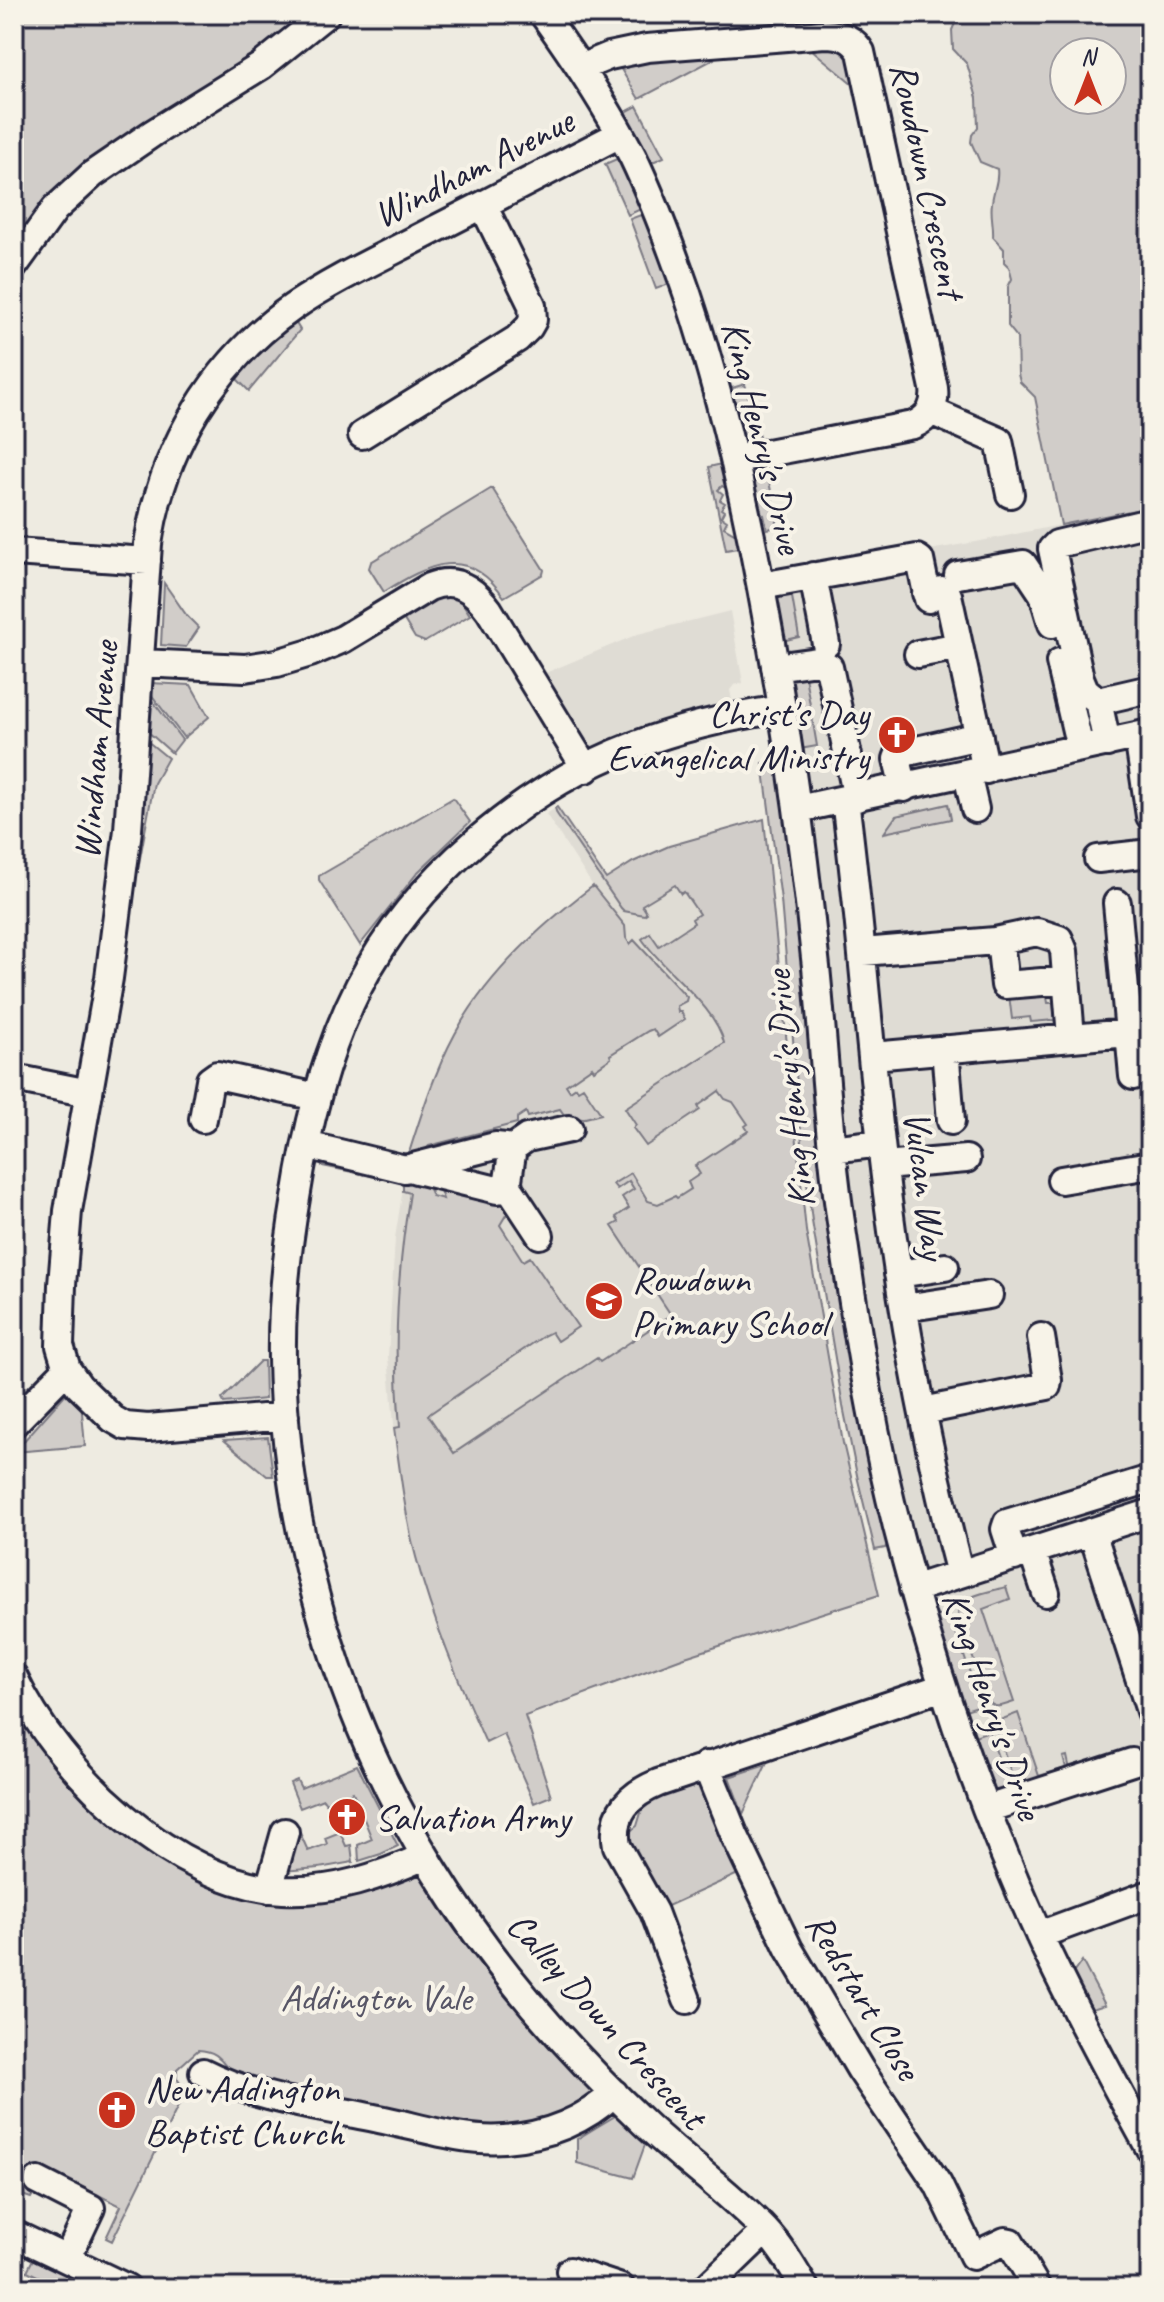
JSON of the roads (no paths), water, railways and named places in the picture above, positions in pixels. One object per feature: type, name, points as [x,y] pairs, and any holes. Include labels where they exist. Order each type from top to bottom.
[{"type":"street","points":[[14,266],[55,209],[93,174],[261,66],[326,14]]},
{"type":"street","name":"King Henry's Drive","points":[[543,14],[620,134],[645,184],[677,264],[717,387],[736,459],[783,709],[798,809],[843,1241],[889,1494],[913,1589],[943,1687],[987,1809],[1039,1935],[1150,2149]]},
{"type":"street","name":"Rowdown Crescent","points":[[580,68],[609,56],[650,48],[825,34],[843,36],[856,44],[866,70],[934,388],[935,401],[931,411]]},
{"type":"street","name":"Windham Avenue","points":[[285,1416],[131,1428],[113,1419],[88,1396],[67,1369],[61,1354],[59,1338],[70,1197],[121,892],[147,561],[156,505],[172,456],[214,382],[273,322],[311,296],[620,134]]},
{"type":"street","points":[[362,435],[503,350],[529,327],[534,312],[532,305],[483,205]]},
{"type":"street","points":[[736,459],[913,425],[931,411],[999,441],[1010,494]]},
{"type":"street","points":[[1107,743],[1098,701],[1085,690],[1080,678],[1052,549],[1057,544],[1150,522]]},
{"type":"street","points":[[14,552],[147,561]]},
{"type":"street","points":[[761,586],[917,558],[920,560],[927,596],[942,590],[946,592],[979,736],[975,809]]},
{"type":"street","points":[[958,575],[1020,563],[1026,566],[1047,605],[1080,748]]},
{"type":"street","points":[[813,576],[826,644]]},
{"type":"street","points":[[141,663],[245,668],[277,663],[351,635],[429,587],[444,582],[459,584],[474,592],[489,610],[586,769]]},
{"type":"street","points":[[918,654],[959,646]]},
{"type":"street","name":"Vulcan Way","points":[[775,667],[817,661],[829,667],[851,799],[883,1164],[898,1274],[924,1416],[960,1574]]},
{"type":"street","points":[[1098,701],[1150,689]]},
{"type":"street","name":"Calley Down Crescent","points":[[783,709],[682,730],[636,745],[586,769],[528,802],[483,835],[407,914],[382,947],[359,986],[317,1097],[292,1223],[282,1357],[285,1416],[297,1509],[325,1626],[367,1739],[425,1856],[457,1907],[557,2033],[673,2150],[765,2231],[805,2288]]},
{"type":"street","points":[[798,809],[1144,734],[1150,816]]},
{"type":"street","points":[[904,788],[897,759],[899,754],[979,736]]},
{"type":"street","points":[[1098,859],[1150,853]]},
{"type":"street","points":[[1117,903],[1139,1032],[1133,1076]]},
{"type":"street","points":[[863,952],[1000,940],[1037,932],[1055,937],[1063,947],[1071,1037]]},
{"type":"street","points":[[1000,940],[1005,985],[1066,980]]},
{"type":"street","points":[[873,1056],[1139,1032]]},
{"type":"street","points":[[945,1049],[951,1121]]},
{"type":"street","points":[[203,1119],[210,1080],[217,1075],[317,1097]]},
{"type":"street","points":[[14,1078],[89,1093]]},
{"type":"street","points":[[510,1150],[527,1138],[569,1129]]},
{"type":"street","points":[[306,1145],[462,1179],[497,1190],[509,1188]]},
{"type":"street","points":[[409,1168],[495,1146],[506,1147],[512,1159],[509,1188],[540,1235]]},
{"type":"street","points":[[832,1149],[883,1164],[958,1167]]},
{"type":"street","points":[[1061,1180],[1150,1165]]},
{"type":"street","points":[[898,1274],[945,1267]]},
{"type":"street","points":[[904,1308],[989,1295]]},
{"type":"street","points":[[924,1416],[1047,1386],[1041,1337]]},
{"type":"street","points":[[14,1423],[67,1369]]},
{"type":"street","points":[[924,1416],[1028,1400]]},
{"type":"street","points":[[1046,1593],[1005,1529],[1007,1523],[1150,1479]]},
{"type":"street","points":[[1089,1497],[1096,1531],[1150,1711]]},
{"type":"street","points":[[913,1589],[1150,1513]]},
{"type":"street","points":[[14,1678],[29,1707],[68,1762],[123,1816],[200,1865],[235,1880],[269,1889],[300,1890],[358,1881],[389,1872],[425,1856]]},
{"type":"street","points":[[687,2000],[654,1912],[617,1846],[619,1812],[647,1788],[706,1765],[943,1687]]},
{"type":"street","points":[[987,1809],[1132,1762]]},
{"type":"street","name":"Redstart Close","points":[[706,1765],[734,1834],[789,1949],[860,2069],[938,2184],[973,2256],[1005,2241],[1010,2242],[1037,2288]]},
{"type":"street","points":[[269,1889],[285,1832]]},
{"type":"street","points":[[1039,1935],[1150,1894]]},
{"type":"street","points":[[203,2072],[241,2089],[480,2139],[517,2138],[559,2128],[587,2115],[614,2093]]},
{"type":"street","points":[[38,2181],[91,2208],[67,2259]]},
{"type":"street","points":[[706,2288],[765,2231]]},
{"type":"street","points":[[14,2234],[67,2259],[111,2285]]},
{"type":"street","points":[[570,2271],[621,2288]]},
{"type":"place","name":"Christ's Day Evangelical Ministry","points":[[897,735]]},
{"type":"place","name":"Rowdown Primary School","points":[[604,1301]]},
{"type":"place","name":"Salvation Army","points":[[347,1817]]},
{"type":"place","name":"New Addington Baptist Church","points":[[117,2110]]},
{"type":"park label","name":"Addington Vale","points":[[376,1997]]}]
